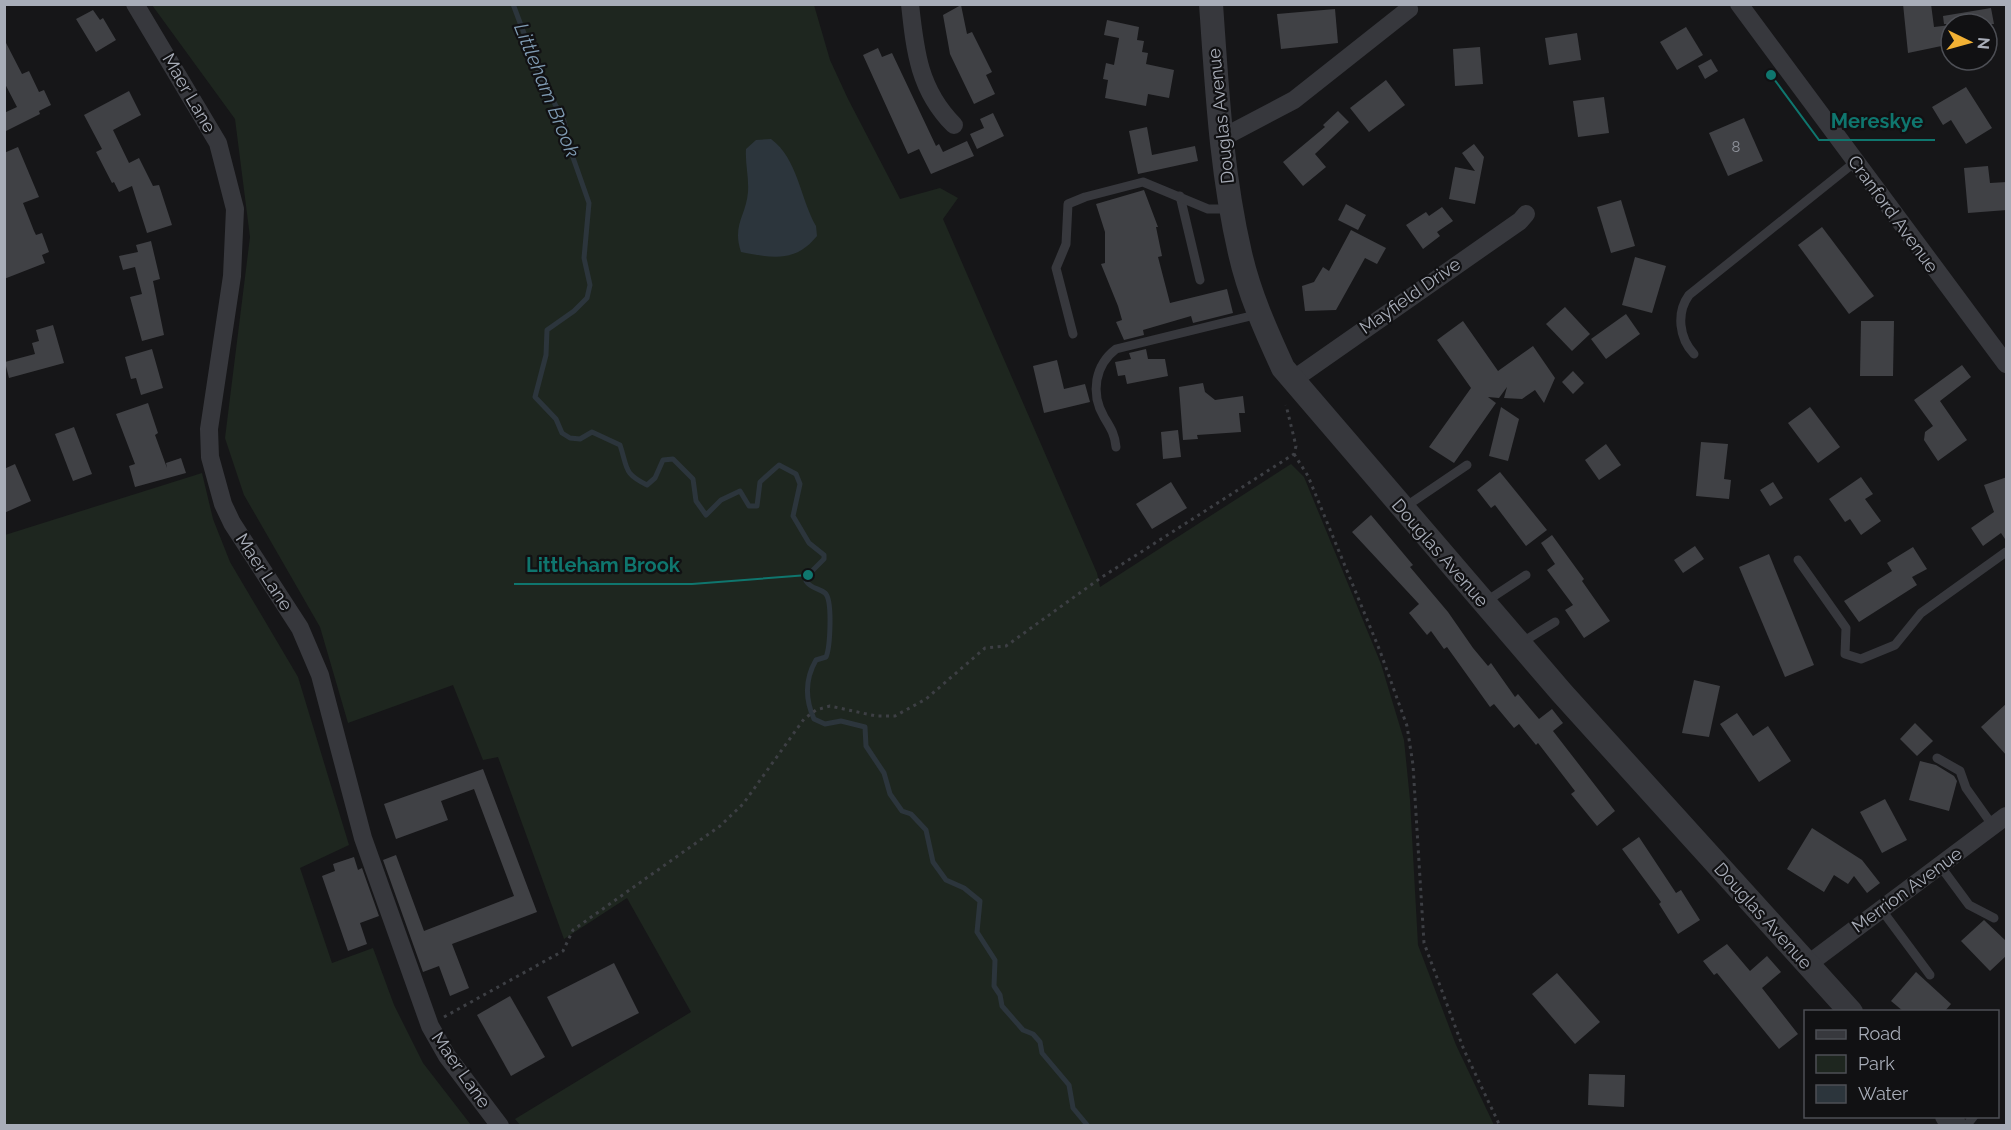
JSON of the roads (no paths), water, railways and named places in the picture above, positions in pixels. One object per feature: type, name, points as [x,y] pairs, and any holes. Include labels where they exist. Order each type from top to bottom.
[{"type":"street","name":"Maer Lane","points":[[135,4],[218,143],[235,209],[232,276],[209,429],[208,447],[215,480],[232,523],[308,643],[320,675],[363,838],[430,1026],[447,1056],[500,1125]]},
{"type":"street","points":[[910,4],[912,30],[926,90],[939,110],[954,125]]},
{"type":"street","name":"Douglas Avenue","points":[[1211,4],[1220,139],[1240,255],[1259,314],[1283,368],[1289,389],[1402,509],[1519,644],[1850,1010]]},
{"type":"street","points":[[1220,139],[1294,100],[1409,9],[1407,4]]},
{"type":"street","name":"Cranford Avenue","points":[[1739,4],[2007,364]]},
{"type":"street","name":"Mayfield Drive","points":[[1289,389],[1520,221],[1526,214]]},
{"type":"street","name":"Merrion Avenue","points":[[1807,965],[2000,821]]},
{"type":"lane","points":[[1694,354],[1684,344],[1681,321],[1682,306],[1689,295],[1855,162]]},
{"type":"lane","points":[[1073,334],[1056,268],[1066,244],[1068,204],[1084,197],[1143,182],[1208,209],[1231,209]]},
{"type":"lane","points":[[1180,196],[1200,279]]},
{"type":"lane","points":[[1116,447],[1110,424],[1100,406],[1096,381],[1099,366],[1106,356],[1116,349],[1259,314]]},
{"type":"lane","points":[[1402,509],[1467,465]]},
{"type":"lane","points":[[1798,560],[1846,628],[1845,654],[1861,659],[1894,645],[1922,613],[2007,552]]},
{"type":"lane","points":[[1484,603],[1526,575]]},
{"type":"lane","points":[[1519,644],[1555,622]]},
{"type":"lane","points":[[1937,758],[1960,771],[1966,788],[2000,821]]},
{"type":"lane","points":[[1941,867],[1969,905],[1994,918]]},
{"type":"lane","points":[[1881,909],[1930,975]]},
{"type":"water","points":[[771,139],[780,147],[793,168],[816,226],[817,236],[809,245],[792,255],[773,257],[741,252],[738,235],[748,192],[746,149],[756,140]]},
{"type":"waterway","name":"Littleham Brook","points":[[513,4],[540,76],[564,121],[570,149],[589,203],[584,258],[590,285],[587,298],[574,311],[547,330],[546,355],[535,397],[556,419],[562,433],[570,438],[580,439],[592,432],[620,445],[630,473],[647,485],[655,478],[663,460],[673,459],[693,479],[696,501],[706,515],[721,500],[740,491],[749,506],[757,506],[760,482],[779,465],[796,474],[800,484],[793,516],[809,543],[824,555],[824,559],[808,575],[806,581],[828,597],[830,614],[830,635],[826,657],[816,660],[808,682],[809,704],[814,719],[825,724],[841,721],[865,727],[866,746],[884,773],[890,794],[902,811],[911,814],[926,830],[933,862],[946,880],[964,888],[980,901],[977,932],[995,960],[994,986],[1000,995],[1002,1006],[1023,1030],[1033,1034],[1040,1042],[1042,1053],[1069,1085],[1073,1108],[1088,1126]]},
{"type":"place","name":"Mereskye","points":[[1771,75]]},
{"type":"place","name":"Littleham Brook","points":[[808,575]]}]
